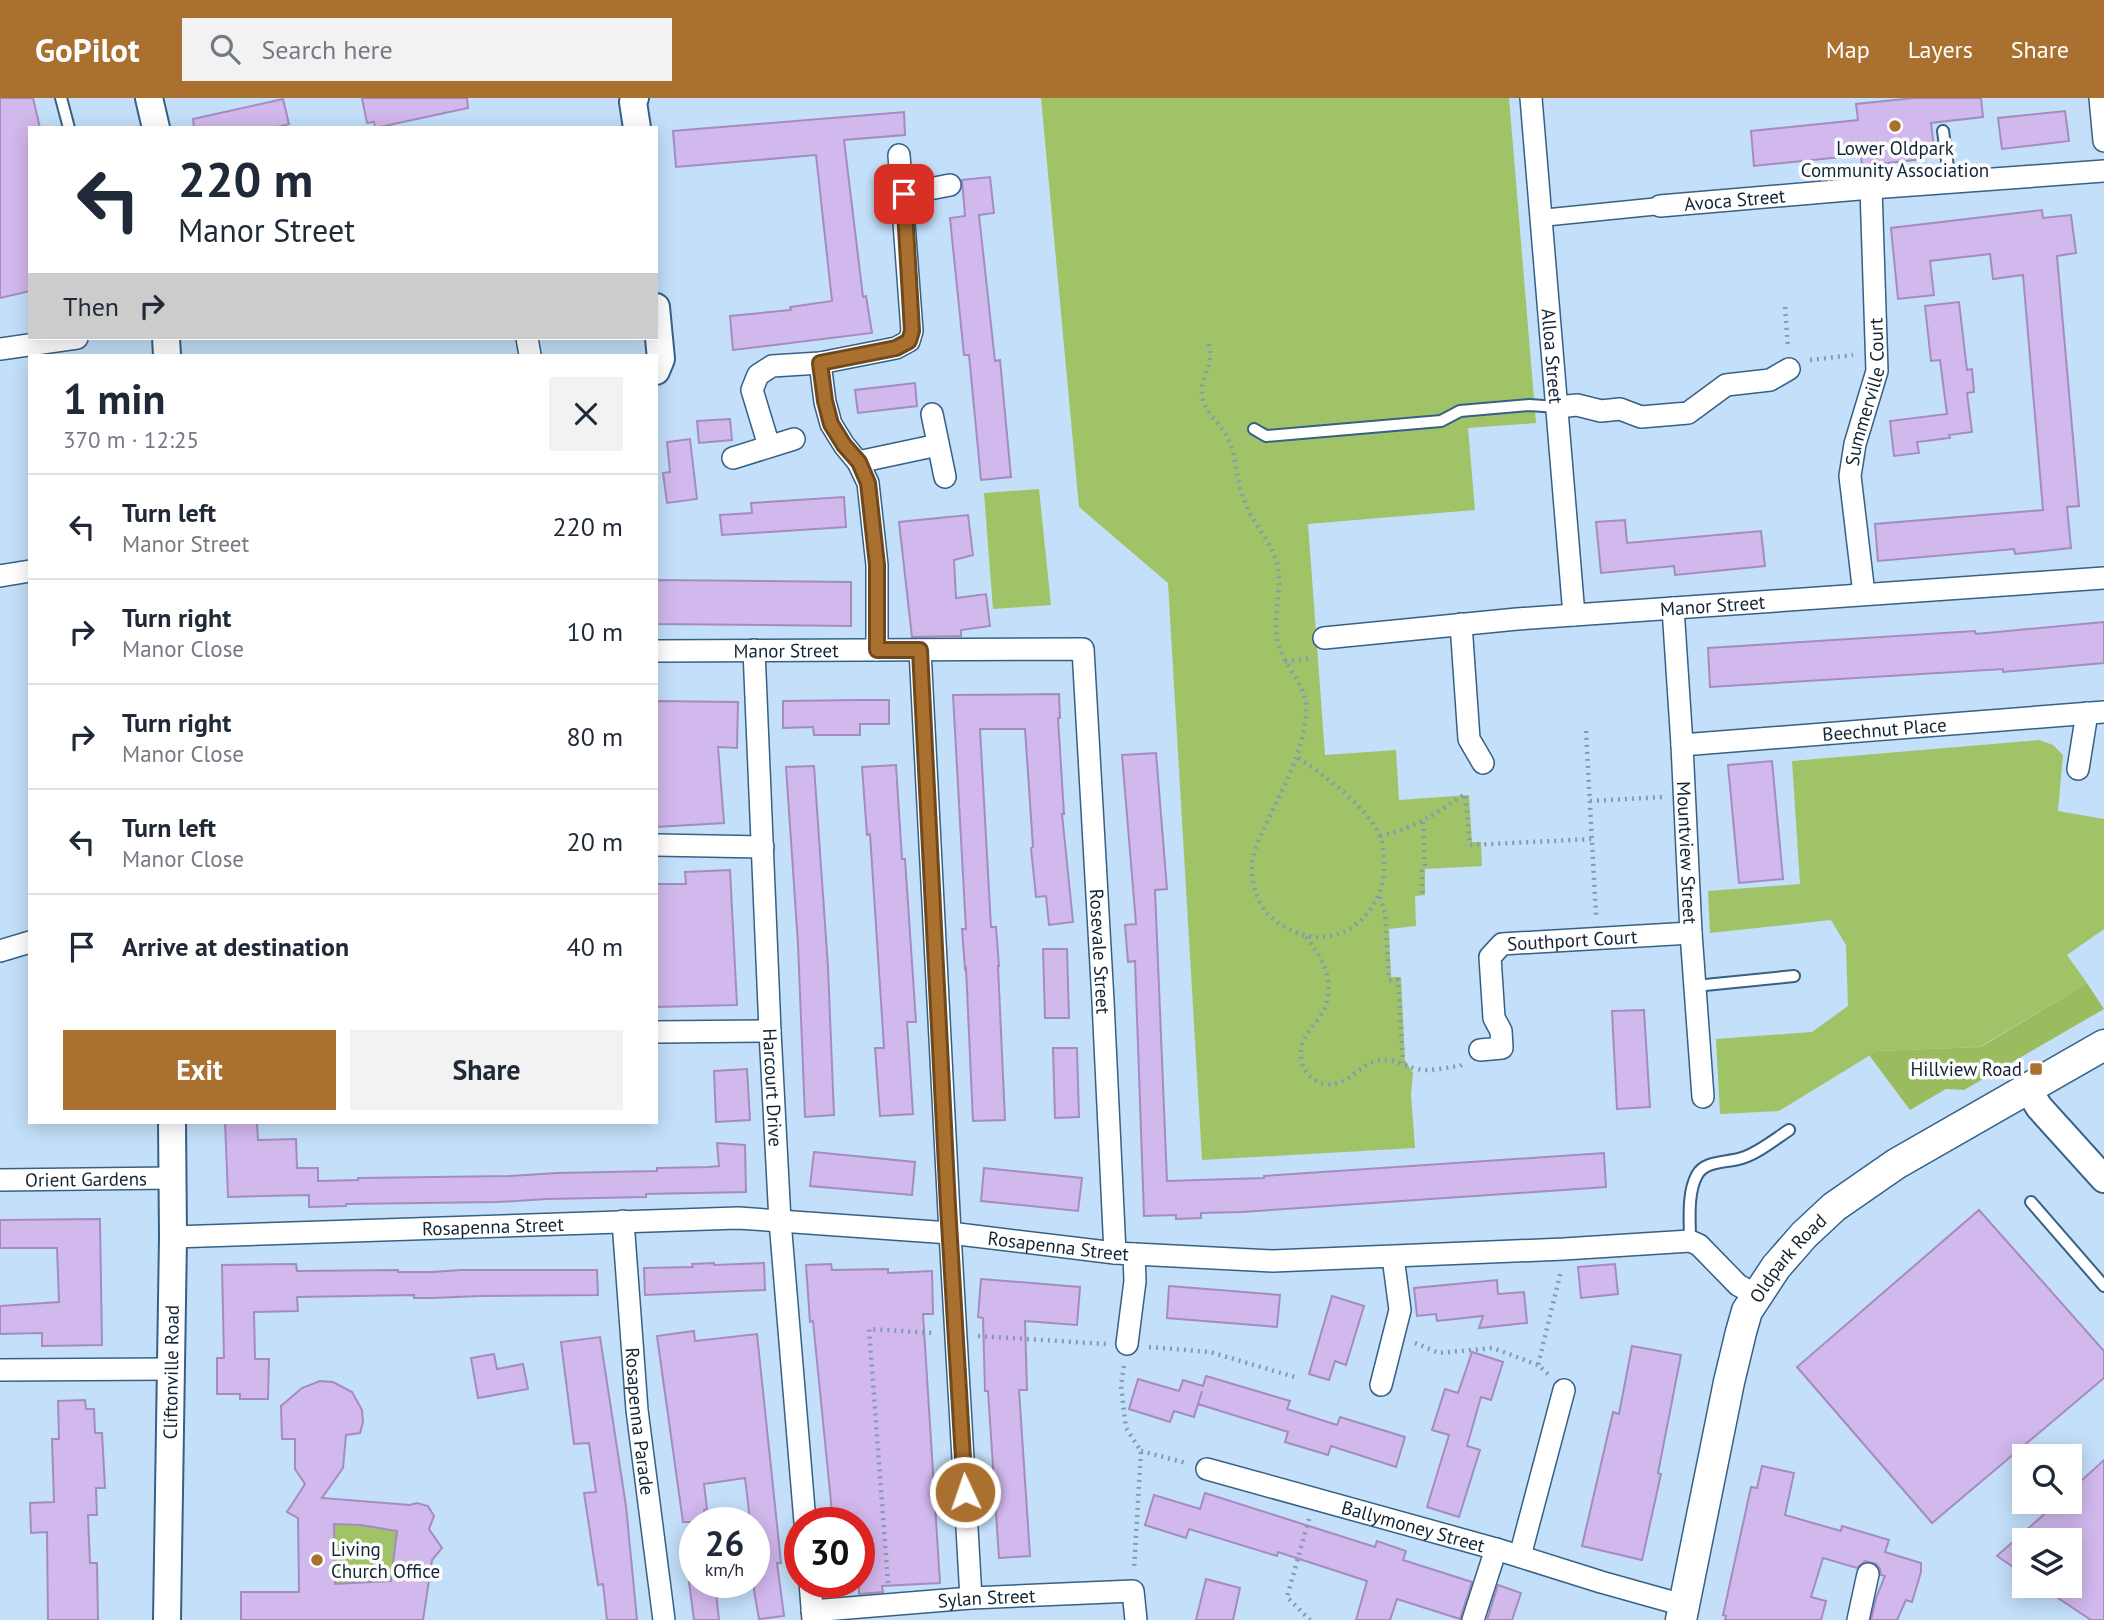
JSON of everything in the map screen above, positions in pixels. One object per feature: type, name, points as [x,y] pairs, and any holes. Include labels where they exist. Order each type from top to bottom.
[{"type":"main road","name":"Oldpark Road","points":[[1682,1613],[1729,1381],[1747,1311],[1776,1267],[1804,1235],[1835,1207],[1896,1164],[2104,1045]]},
{"type":"street","points":[[149,98],[156,126]]},
{"type":"street","points":[[635,98],[633,102],[636,126]]},
{"type":"street","name":"Alloa Street","points":[[1531,98],[1574,615]]},
{"type":"street","points":[[2100,98],[2104,141]]},
{"type":"street","points":[[769,446],[752,390],[758,374],[772,366],[820,363],[896,348],[909,341],[912,331],[900,155]]},
{"type":"street","name":"Avoca Street","points":[[1660,206],[2104,170]]},
{"type":"street","points":[[904,194],[950,185]]},
{"type":"street","name":"Summerville Court","points":[[1864,594],[1850,476],[1855,444],[1877,370],[1871,188]]},
{"type":"street","points":[[1541,218],[1660,206]]},
{"type":"street","points":[[658,328],[661,359],[658,366]]},
{"type":"street","points":[[0,349],[63,340]]},
{"type":"street","points":[[820,363],[831,424],[859,462],[868,483],[877,565],[877,650]]},
{"type":"street","points":[[1558,407],[1577,405],[1601,411],[1620,409],[1641,417],[1688,413],[1726,385],[1770,380],[1789,369]]},
{"type":"street","points":[[932,414],[945,477]]},
{"type":"street","points":[[733,458],[794,439]]},
{"type":"street","points":[[859,462],[938,445]]},
{"type":"street","points":[[0,576],[28,571]]},
{"type":"street","name":"Manor Street","points":[[1324,638],[1574,615],[2104,578]]},
{"type":"street","name":"Mountview Street","points":[[1673,608],[1703,1097]]},
{"type":"street","points":[[1461,624],[1469,739],[1483,763]]},
{"type":"street","name":"Manor Street","points":[[658,650],[1083,649]]},
{"type":"street","name":"Rosevale Street","points":[[1083,649],[1103,1001],[1124,1253],[1135,1281],[1127,1344]]},
{"type":"street","name":"Harcourt Drive","points":[[754,650],[780,1221],[804,1507]]},
{"type":"street","points":[[920,650],[971,1598]]},
{"type":"street","name":"Beechnut Place","points":[[1682,744],[2096,712],[2078,769]]},
{"type":"street","points":[[658,845],[763,846]]},
{"type":"street","name":"Southport Court","points":[[1480,1050],[1502,1048],[1501,1031],[1494,1018],[1490,957],[1502,944],[1691,933]]},
{"type":"street","points":[[0,951],[28,943]]},
{"type":"street","points":[[658,1031],[770,1031]]},
{"type":"street","points":[[2028,1089],[2039,1107],[2104,1179]]},
{"type":"street","name":"Cliftonville Road","points":[[167,1620],[173,1124]]},
{"type":"street","name":"Orient Gardens","points":[[0,1180],[173,1178]]},
{"type":"street","name":"Rosapenna Street","points":[[173,1237],[738,1218],[950,1233],[1124,1253],[1273,1261],[1690,1241]]},
{"type":"street","name":"Rosapenna Parade","points":[[623,1221],[637,1410],[664,1620]]},
{"type":"street","points":[[1690,1241],[1699,1245],[1738,1285],[1756,1295]]},
{"type":"street","points":[[1381,1385],[1400,1310],[1393,1257]]},
{"type":"street","points":[[0,1370],[170,1369]]},
{"type":"street","points":[[1520,1556],[1563,1390]]},
{"type":"street","name":"Ballymoney Street","points":[[1207,1469],[1520,1556],[1682,1613]]},
{"type":"street","points":[[1473,1620],[1496,1549]]},
{"type":"street","points":[[1858,1620],[1868,1574]]},
{"type":"street","points":[[1133,1591],[1136,1620]]},
{"type":"street","name":"Sylan Street","points":[[813,1616],[889,1605],[971,1598],[1133,1591]]},
{"type":"street","points":[[811,1598],[813,1616]]},
{"type":"lane","points":[[61,98],[68,126]]},
{"type":"lane","points":[[1944,131],[1950,182]]},
{"type":"lane","points":[[1254,429],[1266,436],[1441,421],[1460,411],[1529,405],[1558,407]]},
{"type":"lane","points":[[1695,986],[1794,976]]},
{"type":"lane","points":[[1690,1241],[1693,1186],[1702,1169],[1748,1156],[1788,1130]]},
{"type":"lane","points":[[2031,1202],[2104,1286]]},
{"type":"path","points":[[1785,307],[1789,369],[1805,361],[1878,352]]},
{"type":"path","points":[[1209,344],[1210,363],[1202,394],[1208,411],[1225,433],[1235,454],[1239,483],[1247,507],[1273,551],[1278,570],[1278,642],[1285,662],[1306,699],[1307,718],[1297,757],[1259,840],[1252,863],[1255,890],[1267,913],[1283,926],[1306,937],[1327,937],[1348,930],[1369,913],[1380,896],[1384,853],[1380,836],[1363,812],[1327,777],[1297,757]]},
{"type":"path","points":[[1586,731],[1597,939]]},
{"type":"path","points":[[1380,836],[1423,822],[1465,792],[1470,845],[1593,839]]},
{"type":"path","points":[[1590,801],[1685,795]]},
{"type":"path","points":[[1422,893],[1423,822]]},
{"type":"path","points":[[1380,896],[1385,914],[1389,980],[1398,980],[1403,1063]]},
{"type":"path","points":[[1306,937],[1319,954],[1329,977],[1327,1002],[1319,1020],[1303,1042],[1301,1058],[1304,1070],[1311,1079],[1324,1084],[1338,1084],[1374,1062],[1388,1060],[1418,1069],[1460,1066],[1480,1050]]},
{"type":"path","points":[[1538,1365],[1562,1268],[1564,1249]]},
{"type":"path","points":[[889,1605],[869,1329],[1127,1344],[1210,1352],[1298,1378]]},
{"type":"path","points":[[1393,1335],[1439,1353],[1493,1348],[1538,1365],[1563,1390]]},
{"type":"path","points":[[1127,1344],[1121,1386],[1126,1428],[1141,1451],[1133,1591]]},
{"type":"path","points":[[1141,1451],[1207,1469]]},
{"type":"path","points":[[1310,1620],[1287,1597],[1315,1498]]},
{"type":"green space","points":[[1041,98],[1509,98],[1536,423],[1468,428],[1475,510],[1308,524],[1325,755],[1396,750],[1399,800],[1469,795],[1472,842],[1481,842],[1482,866],[1425,869],[1425,895],[1415,896],[1416,926],[1389,929],[1391,977],[1401,977],[1405,1060],[1413,1073],[1411,1094],[1415,1148],[1202,1160],[1168,583],[1079,507]]},
{"type":"green space","points":[[1039,489],[1051,605],[993,609],[984,493]]},
{"type":"green space","points":[[2039,740],[2053,745],[2063,755],[2058,811],[2104,819],[2104,929],[2067,955],[2087,983],[1980,1047],[1877,1051],[1779,1111],[1720,1114],[1716,1039],[1812,1032],[1848,1006],[1846,945],[1831,920],[1710,933],[1708,891],[1800,884],[1792,761]]},
{"type":"green space","points":[[2087,983],[2104,1009],[1964,1090],[1946,1089],[1910,1110],[1869,1055],[1877,1051],[1981,1047]]},
{"type":"green space","points":[[334,1524],[397,1531],[391,1581],[345,1583],[335,1597]]},
{"type":"building","points":[[0,98],[33,98],[40,126],[28,126],[28,291],[0,298]]},
{"type":"building","points":[[362,98],[467,98],[468,108],[384,126],[375,126],[374,122],[367,123]]},
{"type":"building","points":[[1914,98],[1981,98],[1983,117],[1931,123],[1934,148],[1921,150],[1922,159],[1862,166],[1861,155],[1754,166],[1751,131],[1858,120],[1856,104]]},
{"type":"building","points":[[283,99],[289,124],[194,126],[193,119]]},
{"type":"building","points":[[2065,111],[2069,141],[2002,149],[1998,118]]},
{"type":"building","points":[[904,112],[905,135],[844,140],[863,297],[866,296],[872,333],[733,350],[730,316],[791,310],[790,307],[832,301],[816,155],[676,167],[673,131]]},
{"type":"building","points":[[990,177],[994,213],[979,215],[995,361],[1000,360],[1011,477],[981,480],[969,355],[964,355],[950,218],[965,216],[962,180]]},
{"type":"building","points":[[2042,210],[2043,218],[2071,215],[2076,253],[2057,256],[2079,506],[2067,507],[2071,548],[2015,554],[2014,549],[1878,561],[1875,524],[2043,510],[2023,275],[1993,279],[1990,254],[1930,261],[1934,295],[1898,299],[1891,228]]},
{"type":"building","points":[[1959,302],[1967,370],[1972,369],[1974,392],[1967,393],[1972,432],[1917,442],[1919,453],[1894,456],[1890,421],[1947,414],[1940,360],[1931,361],[1925,306]]},
{"type":"building","points":[[915,383],[917,406],[858,413],[855,390]]},
{"type":"building","points":[[730,419],[732,440],[699,443],[697,421]]},
{"type":"building","points":[[690,439],[697,499],[667,503],[663,473],[670,472],[667,442]]},
{"type":"building","points":[[844,497],[846,527],[722,535],[720,515],[752,513],[751,503]]},
{"type":"building","points":[[968,515],[973,555],[954,560],[956,598],[986,594],[990,626],[961,630],[961,636],[912,637],[899,522]]},
{"type":"building","points":[[1625,520],[1627,543],[1761,531],[1765,566],[1675,575],[1674,566],[1601,573],[1596,522]]},
{"type":"building","points":[[658,580],[851,582],[851,626],[658,624]]},
{"type":"building","points":[[2104,622],[2104,663],[2003,672],[2003,669],[1710,687],[1708,648],[1975,631],[1976,634]]},
{"type":"building","points":[[1059,694],[1062,814],[1073,922],[1049,925],[1046,896],[1036,897],[1025,729],[980,729],[991,927],[996,927],[999,966],[1005,1120],[973,1121],[953,695]]},
{"type":"building","points":[[889,700],[889,724],[860,724],[860,735],[814,735],[813,727],[783,728],[783,701]]},
{"type":"building","points":[[658,701],[738,702],[737,748],[718,747],[724,823],[658,827]]},
{"type":"building","points":[[1156,753],[1167,889],[1155,890],[1167,1181],[1264,1178],[1604,1153],[1606,1187],[1201,1213],[1201,1218],[1176,1219],[1176,1215],[1144,1216],[1135,961],[1128,962],[1125,925],[1136,924],[1122,755]]},
{"type":"building","points":[[1772,761],[1783,879],[1739,883],[1728,765]]},
{"type":"building","points":[[896,765],[916,1022],[907,1022],[913,1114],[880,1116],[875,1048],[884,1048],[870,834],[867,835],[862,767]]},
{"type":"building","points":[[814,766],[828,967],[834,1115],[805,1117],[798,944],[786,767]]},
{"type":"building","points":[[730,870],[737,1005],[658,1007],[658,884],[686,884],[685,872]]},
{"type":"building","points":[[1043,949],[1067,949],[1069,1018],[1045,1018]]},
{"type":"building","points":[[1644,1010],[1650,1107],[1617,1109],[1612,1011]]},
{"type":"building","points":[[1053,1048],[1077,1048],[1079,1117],[1055,1118]]},
{"type":"building","points":[[747,1069],[750,1120],[716,1122],[714,1071]]},
{"type":"building","points":[[225,1124],[257,1124],[258,1140],[296,1139],[297,1168],[318,1168],[318,1181],[657,1171],[657,1168],[709,1167],[719,1166],[717,1143],[745,1145],[746,1192],[309,1207],[309,1195],[228,1197]]},
{"type":"building","points":[[814,1152],[915,1162],[912,1195],[810,1186]]},
{"type":"building","points":[[984,1168],[1082,1178],[1078,1211],[981,1201]]},
{"type":"building","points":[[1979,1210],[2104,1351],[2104,1378],[2026,1444],[2012,1444],[2012,1456],[1932,1523],[1797,1367]]},
{"type":"building","points":[[100,1219],[102,1345],[42,1346],[42,1333],[0,1334],[0,1306],[59,1302],[57,1248],[0,1248],[0,1220]]},
{"type":"building","points":[[764,1263],[765,1290],[645,1295],[644,1268],[693,1267],[692,1264]]},
{"type":"building","points":[[296,1264],[297,1271],[597,1270],[598,1295],[297,1297],[298,1311],[254,1312],[255,1359],[269,1359],[268,1399],[240,1399],[240,1394],[217,1394],[217,1358],[224,1358],[222,1265]]},
{"type":"building","points":[[831,1264],[832,1270],[888,1269],[888,1273],[932,1271],[933,1314],[923,1314],[940,1583],[882,1586],[883,1592],[875,1593],[875,1507],[832,1507],[806,1265]]},
{"type":"building","points":[[1615,1264],[1618,1294],[1581,1298],[1578,1267]]},
{"type":"building","points":[[981,1279],[1080,1287],[1077,1325],[1025,1321],[1027,1390],[1019,1390],[1030,1556],[999,1558],[988,1391],[985,1391],[983,1318],[978,1317]]},
{"type":"building","points":[[1497,1280],[1498,1294],[1524,1292],[1527,1323],[1479,1328],[1483,1316],[1437,1321],[1436,1314],[1417,1316],[1414,1288]]},
{"type":"building","points":[[1169,1286],[1280,1295],[1277,1327],[1167,1318]]},
{"type":"building","points":[[1332,1296],[1364,1306],[1346,1365],[1335,1361],[1329,1380],[1309,1374]]},
{"type":"building","points":[[694,1331],[695,1341],[757,1334],[784,1616],[759,1619],[755,1598],[770,1598],[770,1507],[748,1507],[745,1478],[704,1484],[707,1507],[681,1507],[657,1336]]},
{"type":"building","points":[[600,1337],[626,1506],[637,1620],[607,1620],[603,1584],[598,1585],[584,1493],[596,1492],[589,1443],[574,1444],[561,1342]]},
{"type":"building","points":[[1632,1346],[1681,1355],[1658,1473],[1661,1474],[1642,1560],[1582,1546],[1613,1412],[1619,1414]]},
{"type":"building","points":[[1472,1352],[1503,1362],[1491,1400],[1481,1397],[1467,1446],[1480,1450],[1459,1517],[1427,1507],[1449,1435],[1432,1430],[1445,1389],[1458,1393]]},
{"type":"building","points":[[494,1354],[497,1369],[523,1364],[528,1389],[478,1398],[471,1358]]},
{"type":"building","points":[[1206,1376],[1290,1401],[1287,1409],[1337,1425],[1340,1417],[1405,1437],[1396,1467],[1331,1446],[1328,1455],[1285,1442],[1288,1432],[1198,1404],[1194,1417],[1174,1411],[1170,1422],[1129,1409],[1138,1379],[1179,1391],[1183,1380],[1203,1386]]},
{"type":"building","points":[[320,1381],[333,1382],[352,1392],[362,1410],[360,1433],[346,1435],[343,1468],[322,1498],[410,1505],[417,1503],[428,1506],[434,1516],[429,1529],[442,1548],[432,1560],[423,1620],[241,1620],[241,1592],[299,1592],[298,1518],[287,1512],[305,1484],[295,1469],[295,1439],[282,1439],[281,1406],[302,1388]],"holes":[[[334,1524],[397,1531],[391,1581],[335,1584]]]},
{"type":"building","points":[[85,1400],[86,1409],[94,1409],[95,1433],[102,1433],[105,1488],[96,1488],[97,1515],[88,1515],[90,1563],[97,1563],[98,1620],[48,1620],[47,1532],[31,1533],[30,1503],[54,1502],[52,1439],[59,1439],[58,1401]]},
{"type":"building","points":[[2104,1460],[2104,1620],[2091,1620],[2058,1598],[2082,1598],[2082,1528],[2029,1528],[2044,1514],[2082,1514],[2082,1480]]},
{"type":"building","points":[[1762,1466],[1794,1473],[1785,1515],[1841,1531],[1842,1526],[1889,1540],[1885,1552],[1921,1563],[1912,1602],[1906,1600],[1897,1620],[1871,1620],[1885,1576],[1881,1575],[1876,1564],[1865,1561],[1857,1568],[1823,1558],[1811,1597],[1826,1601],[1821,1620],[1725,1620],[1726,1616],[1723,1615],[1751,1487],[1757,1488]]},
{"type":"building","points":[[1205,1493],[1375,1547],[1377,1541],[1406,1551],[1403,1560],[1472,1582],[1460,1619],[1397,1599],[1390,1620],[1356,1620],[1367,1581],[1278,1552],[1277,1556],[1189,1529],[1186,1538],[1145,1525],[1154,1495],[1200,1509]]},
{"type":"building","points":[[2012,1543],[2012,1566],[1997,1556]]},
{"type":"building","points":[[1206,1579],[1240,1588],[1233,1620],[1196,1620]]},
{"type":"building","points":[[1498,1585],[1521,1593],[1512,1620],[1487,1620]]},
{"type":"building","points":[[691,1598],[717,1598],[719,1620],[694,1620]]},
{"type":"place","name":"Lower Oldpark Community Association","points":[[1895,126]]},
{"type":"place","name":"Hillview Road","points":[[2036,1069]]},
{"type":"place","name":"Living Church Office","points":[[317,1560]]},
{"type":"route","points":[[904,194],[912,331],[909,341],[896,348],[820,363],[831,424],[859,462],[868,483],[877,565],[877,650],[920,650],[965,1492]]}]
